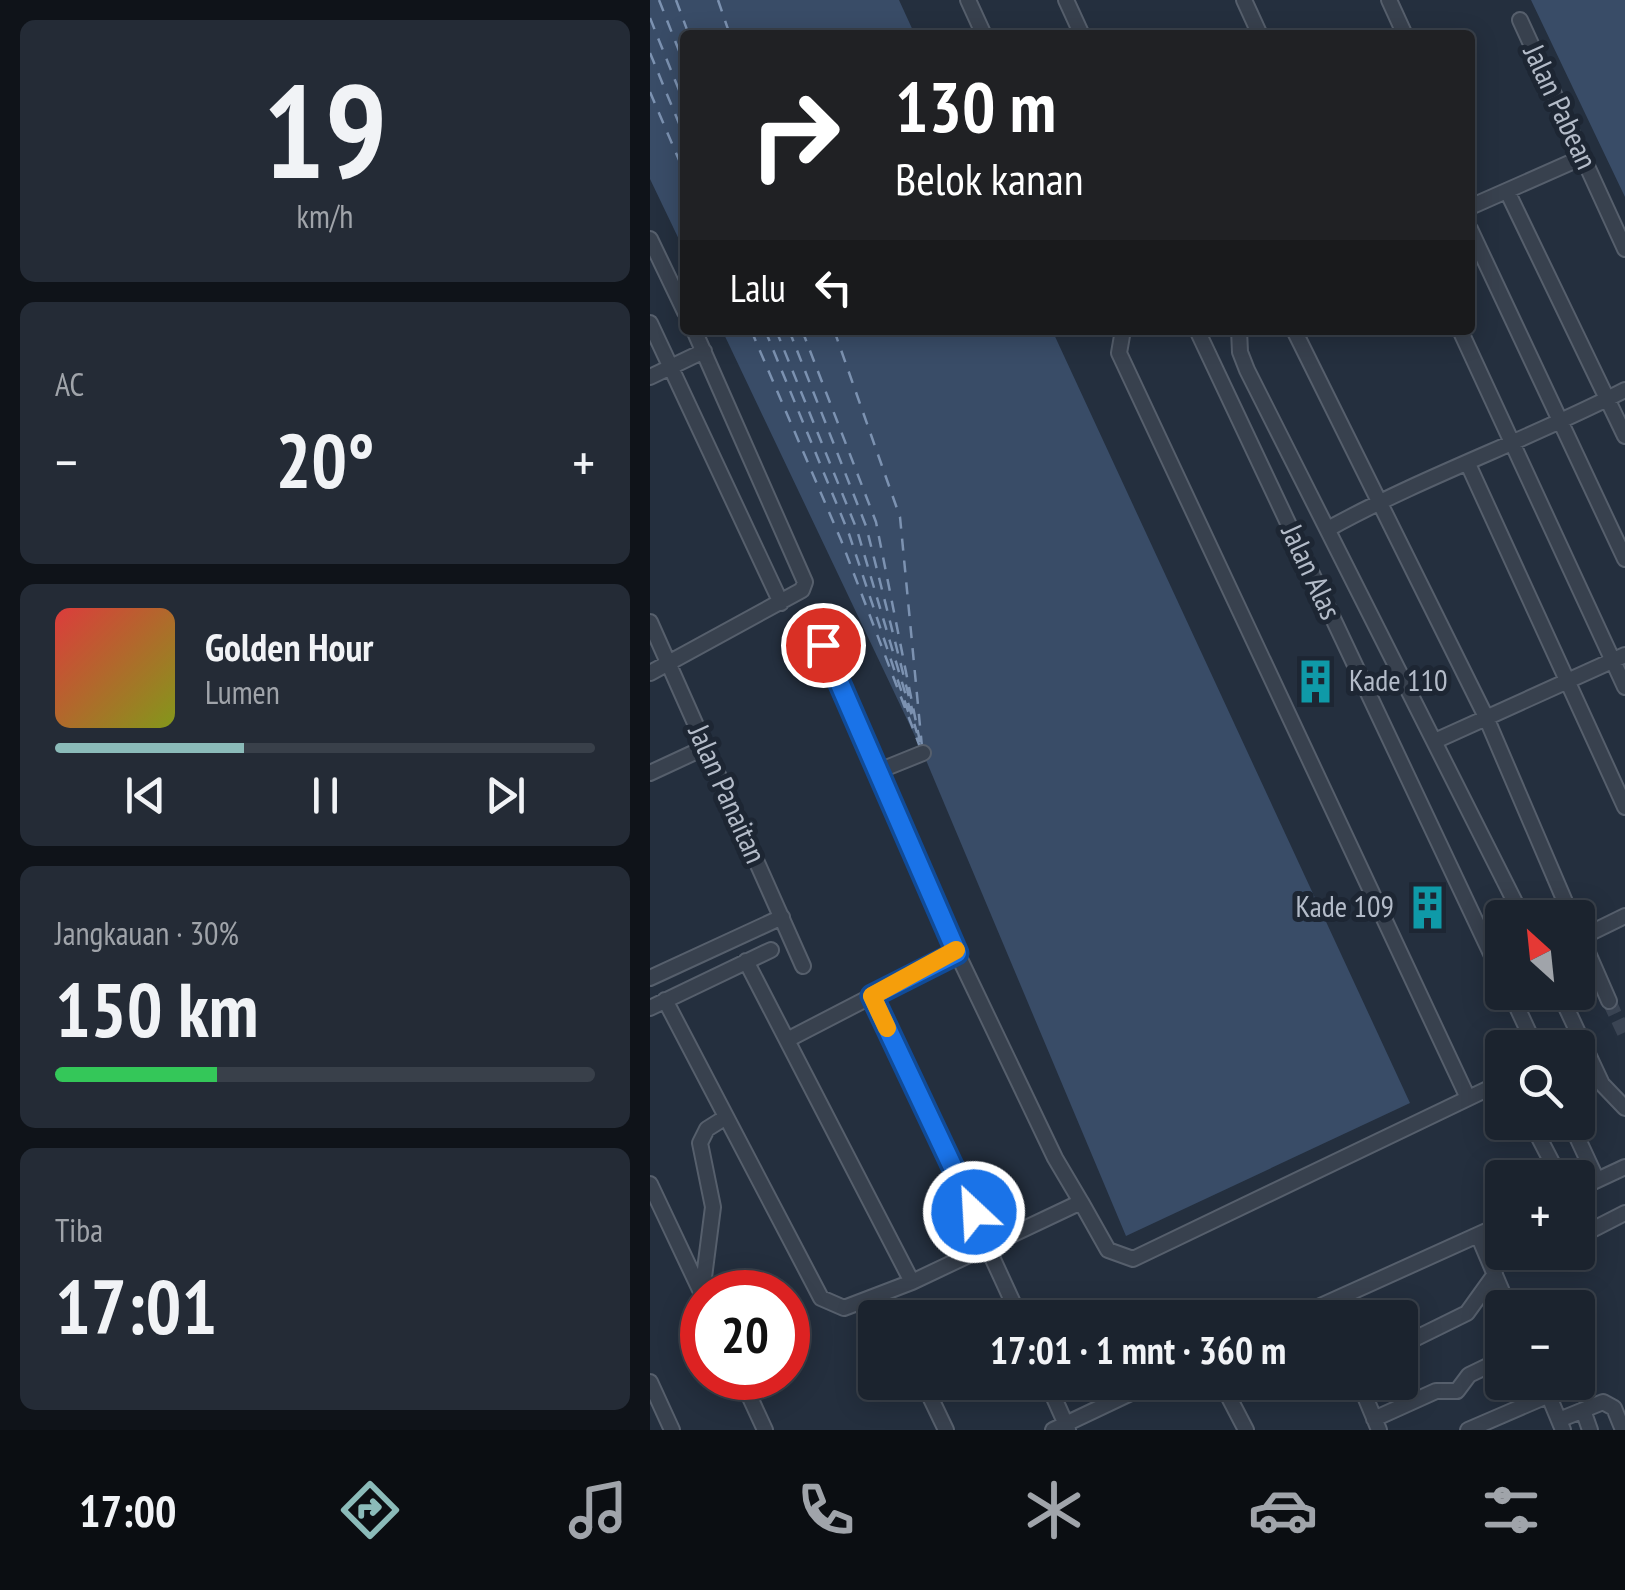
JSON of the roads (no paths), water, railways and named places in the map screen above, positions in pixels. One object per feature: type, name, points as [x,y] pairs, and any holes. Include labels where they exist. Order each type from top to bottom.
[{"type":"street","points":[[968,0],[982,30]]},
{"type":"street","points":[[1066,0],[1080,30]]},
{"type":"street","points":[[1244,0],[1258,30]]},
{"type":"street","points":[[1389,0],[1404,30]]},
{"type":"street","name":"Jalan Pabean","points":[[1520,20],[1625,249]]},
{"type":"street","points":[[1475,205],[1583,157]]},
{"type":"street","points":[[1506,191],[1625,436]]},
{"type":"street","points":[[650,239],[680,302]]},
{"type":"street","points":[[1475,239],[1625,559]]},
{"type":"street","points":[[650,323],[781,604]]},
{"type":"street","points":[[650,673],[802,590],[803,572],[696,335]]},
{"type":"street","points":[[1121,335],[1119,353],[1468,1098]]},
{"type":"street","name":"Jalan Alas","points":[[1199,335],[1485,941]]},
{"type":"street","points":[[1239,335],[1240,352],[1248,370],[1514,900]]},
{"type":"street","points":[[1297,335],[1485,715],[1564,900]]},
{"type":"street","points":[[1462,335],[1619,658],[1625,687]]},
{"type":"street","points":[[650,377],[704,351]]},
{"type":"street","points":[[1328,529],[1380,500],[1468,464],[1625,390]]},
{"type":"street","points":[[1468,464],[1625,807]]},
{"type":"street","name":"Jalan Panaitan","points":[[650,622],[804,966]]},
{"type":"street","points":[[823,645],[881,770],[957,953],[1055,1158],[1108,1250],[1133,1259],[1485,1090]]},
{"type":"street","points":[[1435,741],[1485,715],[1619,658]]},
{"type":"street","points":[[650,773],[706,748]]},
{"type":"street","points":[[881,770],[922,753]]},
{"type":"street","points":[[1595,929],[1625,916]]},
{"type":"street","points":[[650,978],[782,917]]},
{"type":"street","points":[[650,1008],[771,950]]},
{"type":"street","points":[[786,1040],[957,953]]},
{"type":"street","points":[[746,961],[912,1282]]},
{"type":"street","points":[[1595,971],[1609,1001]]},
{"type":"street","points":[[872,996],[1012,1300]]},
{"type":"street","points":[[665,1000],[821,1298],[844,1308],[912,1282],[1081,1202]]},
{"type":"street","points":[[1567,1010],[1602,1084],[1625,1108]]},
{"type":"street","points":[[705,1270],[713,1207],[700,1143],[707,1129],[726,1117]]},
{"type":"street","points":[[1578,1140],[1596,1180],[1625,1167]]},
{"type":"street","points":[[650,1184],[691,1270]]},
{"type":"street","points":[[1595,1228],[1625,1213]]},
{"type":"street","points":[[1348,1300],[1485,1232]]},
{"type":"street","points":[[1478,1236],[1502,1290]]},
{"type":"street","points":[[1418,1337],[1467,1313],[1495,1274]]},
{"type":"street","points":[[1366,1400],[1376,1425],[1436,1391],[1457,1391],[1469,1375],[1485,1367]]},
{"type":"street","points":[[650,1382],[672,1430]]},
{"type":"street","points":[[751,1400],[765,1430]]},
{"type":"street","points":[[932,1400],[946,1430]]},
{"type":"street","points":[[1053,1400],[1062,1428],[1118,1400]]},
{"type":"street","points":[[1230,1400],[1246,1430]]},
{"type":"street","points":[[1468,1430],[1525,1400]]},
{"type":"street","points":[[1551,1400],[1561,1425],[1582,1410],[1604,1402],[1614,1408],[1623,1430]]},
{"type":"street","points":[[1582,1410],[1590,1430]]},
{"type":"water","points":[[650,0],[899,0],[913,30],[680,30],[680,242],[650,179]]},
{"type":"water","points":[[1531,0],[1625,0],[1625,197]]},
{"type":"water","points":[[724,335],[1054,335],[1410,1103],[1126,1236],[923,753]]},
{"type":"tunnel","points":[[1609,1001],[1625,1035]]},
{"type":"place","name":"Kade 110","points":[[1316,681]]},
{"type":"place","name":"Kade 109","points":[[1427,907]]}]
